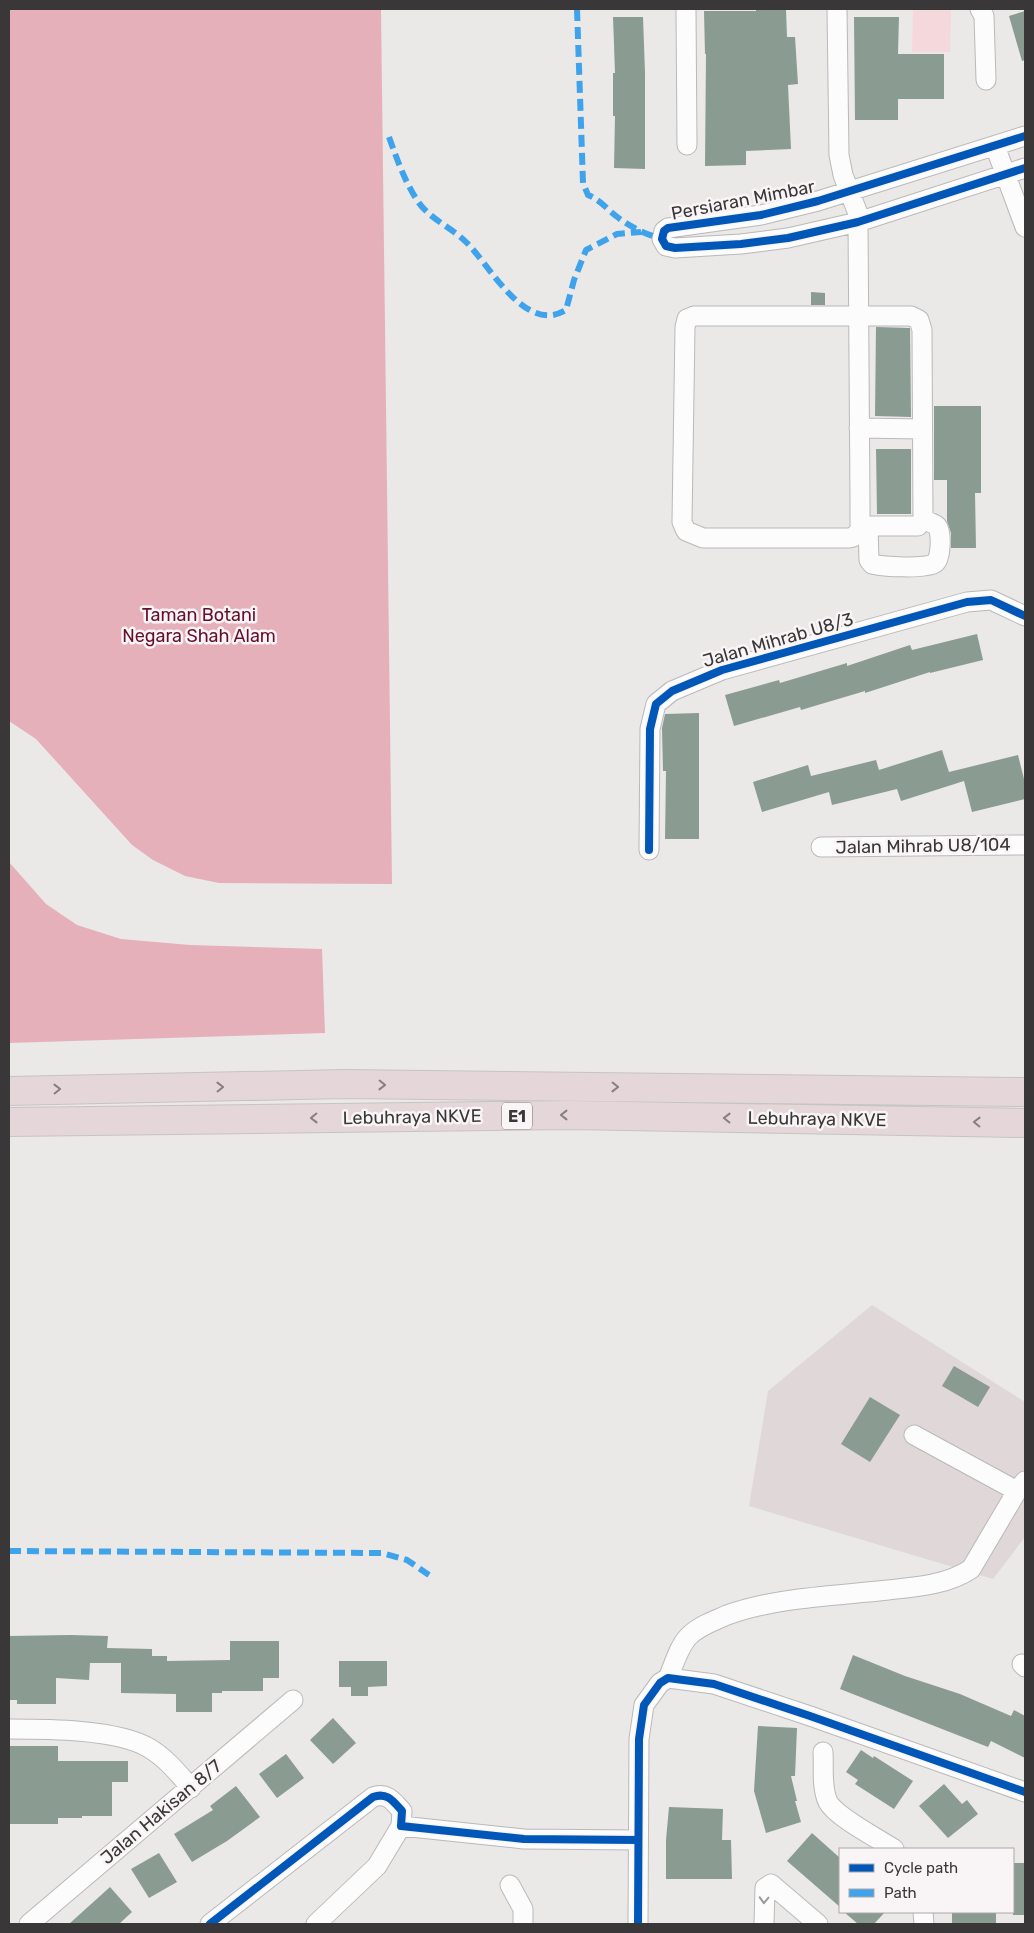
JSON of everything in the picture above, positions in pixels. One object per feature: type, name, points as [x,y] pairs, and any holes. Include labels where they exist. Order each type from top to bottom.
[{"type":"highway","name":"Lebuhraya NKVE","points":[[9,1091],[355,1084],[1025,1092]]},
{"type":"highway","name":"Lebuhraya NKVE","points":[[9,1122],[570,1115],[1025,1123]]},
{"type":"street","points":[[686,9],[687,146]]},
{"type":"street","points":[[836,9],[839,156],[848,191],[857,210],[858,222],[860,428],[864,526],[869,560],[872,564],[927,566],[935,562],[939,558],[939,531],[935,525],[923,519]]},
{"type":"street","points":[[980,9],[984,16],[986,80]]},
{"type":"street","name":"Persiaran Mimbar","points":[[1025,136],[818,201],[761,215],[668,228],[664,231],[662,239],[663,243],[670,248],[741,244],[788,238],[858,222],[1025,168]]},
{"type":"street","points":[[995,146],[1007,174],[1025,227]]},
{"type":"street","points":[[694,316],[911,316],[916,318],[921,324],[923,519],[918,526],[864,526],[858,534],[849,538],[703,538],[686,531],[682,522],[685,327],[687,319],[694,316]]},
{"type":"street","points":[[860,428],[922,429]]},
{"type":"street","name":"Jalan Mihrab U8/3","points":[[649,850],[650,729],[656,704],[672,691],[722,670],[967,602],[991,600],[1025,616]]},
{"type":"street","name":"Jalan Mihrab U8/104","points":[[821,847],[1025,845]]},
{"type":"street","points":[[638,1924],[639,1739],[644,1705],[660,1684],[668,1678],[688,1638],[699,1628],[749,1607],[775,1602],[910,1588],[951,1580],[972,1569],[1021,1486],[914,1435]]},
{"type":"street","points":[[668,1678],[714,1684],[1025,1792]]},
{"type":"street","name":"Jalan Hakisan 8/7","points":[[29,1924],[293,1700]]},
{"type":"street","points":[[9,1729],[48,1729],[122,1738],[148,1747],[171,1765],[191,1788]]},
{"type":"street","points":[[823,1752],[824,1788],[828,1802],[836,1812],[892,1848]]},
{"type":"street","points":[[210,1924],[373,1797],[384,1795],[392,1799],[402,1811],[401,1826],[377,1866],[316,1924]]},
{"type":"street","points":[[401,1826],[524,1839],[638,1840]]},
{"type":"street","points":[[764,1924],[764,1888],[771,1884],[801,1916],[818,1924]]},
{"type":"street","points":[[510,1885],[523,1909],[523,1924]]},
{"type":"shaded area","points":[[913,9],[951,9],[950,52],[912,52]]},
{"type":"shaded area","points":[[872,1305],[1025,1402],[1025,1537],[993,1579],[749,1506],[768,1391]]},
{"type":"green space","name":"Taman Botani Negara Shah Alam","points":[[9,9],[381,9],[392,884],[219,883],[185,876],[153,860],[132,845],[36,739],[9,721]]},
{"type":"green space","points":[[9,862],[46,904],[77,925],[121,939],[190,945],[322,949],[325,1033],[9,1043]]},
{"type":"building","points":[[756,9],[786,9],[787,37],[795,37],[798,84],[788,85],[791,149],[746,151],[746,165],[705,166],[706,54],[704,11],[756,11]]},
{"type":"building","points":[[1025,11],[1025,60],[1022,61],[1009,16]]},
{"type":"building","points":[[613,17],[643,17],[645,169],[614,168],[615,116],[613,116],[613,73],[615,73]]},
{"type":"building","points":[[854,17],[899,17],[898,54],[944,54],[944,99],[898,99],[898,120],[855,120]]},
{"type":"building","points":[[811,292],[825,293],[825,305],[811,305]]},
{"type":"building","points":[[876,327],[910,328],[911,417],[875,416]]},
{"type":"building","points":[[934,406],[981,406],[981,493],[975,493],[976,548],[951,548],[951,533],[947,521],[947,480],[934,480]]},
{"type":"building","points":[[876,449],[911,449],[911,514],[877,514]]},
{"type":"building","points":[[977,634],[983,660],[930,672],[865,693],[865,691],[801,710],[800,707],[734,726],[725,695],[779,680],[780,683],[847,663],[847,666],[910,645],[912,650]]},
{"type":"building","points":[[699,713],[699,839],[665,839],[666,771],[663,771],[662,728],[665,714]]},
{"type":"building","points":[[942,750],[949,772],[1018,755],[1025,783],[1025,799],[972,812],[964,781],[901,801],[897,789],[832,805],[829,792],[762,812],[753,782],[808,765],[811,776],[876,760],[879,770]]},
{"type":"building","points":[[954,1366],[990,1387],[978,1407],[942,1386]]},
{"type":"building","points":[[870,1397],[900,1415],[870,1462],[841,1444]]},
{"type":"building","points":[[9,1636],[108,1636],[107,1648],[152,1649],[152,1656],[167,1656],[167,1661],[230,1660],[230,1641],[279,1641],[279,1678],[263,1678],[263,1691],[222,1691],[222,1693],[212,1693],[212,1712],[176,1712],[176,1694],[121,1693],[121,1663],[90,1663],[89,1680],[56,1678],[56,1704],[17,1704],[17,1700],[9,1700]]},
{"type":"building","points":[[853,1655],[905,1676],[960,1694],[1011,1716],[1014,1710],[1025,1716],[1025,1758],[991,1741],[988,1747],[840,1689]]},
{"type":"building","points":[[339,1661],[387,1661],[387,1686],[368,1687],[368,1696],[351,1696],[351,1687],[339,1687]]},
{"type":"building","points":[[333,1718],[356,1743],[333,1764],[310,1740]]},
{"type":"building","points":[[758,1726],[797,1728],[795,1776],[791,1776],[801,1822],[766,1833],[754,1791]]},
{"type":"building","points":[[10,1746],[58,1746],[58,1761],[128,1761],[128,1782],[112,1782],[112,1816],[58,1818],[58,1824],[10,1824]]},
{"type":"building","points":[[861,1750],[873,1758],[874,1756],[913,1781],[894,1809],[855,1784],[858,1780],[846,1772]]},
{"type":"building","points":[[286,1754],[304,1778],[277,1798],[259,1774]]},
{"type":"building","points":[[944,1784],[962,1804],[967,1800],[978,1814],[948,1838],[919,1806]]},
{"type":"building","points":[[236,1786],[260,1817],[227,1841],[192,1862],[174,1834],[213,1810],[210,1806]]},
{"type":"building","points":[[669,1807],[723,1809],[722,1840],[731,1840],[732,1879],[666,1879],[666,1840]]},
{"type":"building","points":[[812,1833],[839,1857],[839,1906],[787,1861]]},
{"type":"building","points":[[159,1853],[177,1882],[149,1898],[131,1869]]},
{"type":"building","points":[[1014,1863],[1025,1863],[1025,1915],[1013,1915]]},
{"type":"building","points":[[110,1887],[132,1912],[119,1924],[69,1924]]},
{"type":"building","points":[[845,1913],[884,1913],[874,1924],[858,1924]]},
{"type":"building","points":[[952,1913],[996,1913],[996,1924],[952,1924]]},
{"type":"marked path","points":[[577,9],[583,183],[588,195],[621,220],[638,230],[662,239]]},
{"type":"marked path","points":[[389,137],[412,192],[427,212],[466,242],[510,294],[523,306],[536,313],[551,315],[566,310],[574,280],[586,250],[617,234],[641,232]]},
{"type":"marked path","points":[[9,1551],[382,1553],[407,1560],[429,1575]]},
{"type":"cycle path","points":[[1025,136],[818,201],[761,215],[668,228],[664,231],[662,239],[666,246],[675,248],[741,244],[788,238],[858,222],[1025,168]]},
{"type":"cycle path","points":[[649,850],[650,729],[656,704],[672,691],[722,670],[967,602],[991,600],[1025,616]]},
{"type":"cycle path","points":[[638,1924],[639,1739],[644,1705],[660,1683],[668,1678],[714,1684],[1025,1792]]},
{"type":"cycle path","points":[[210,1924],[373,1797],[378,1796],[389,1798],[402,1811],[401,1826],[524,1839],[638,1840]]}]
